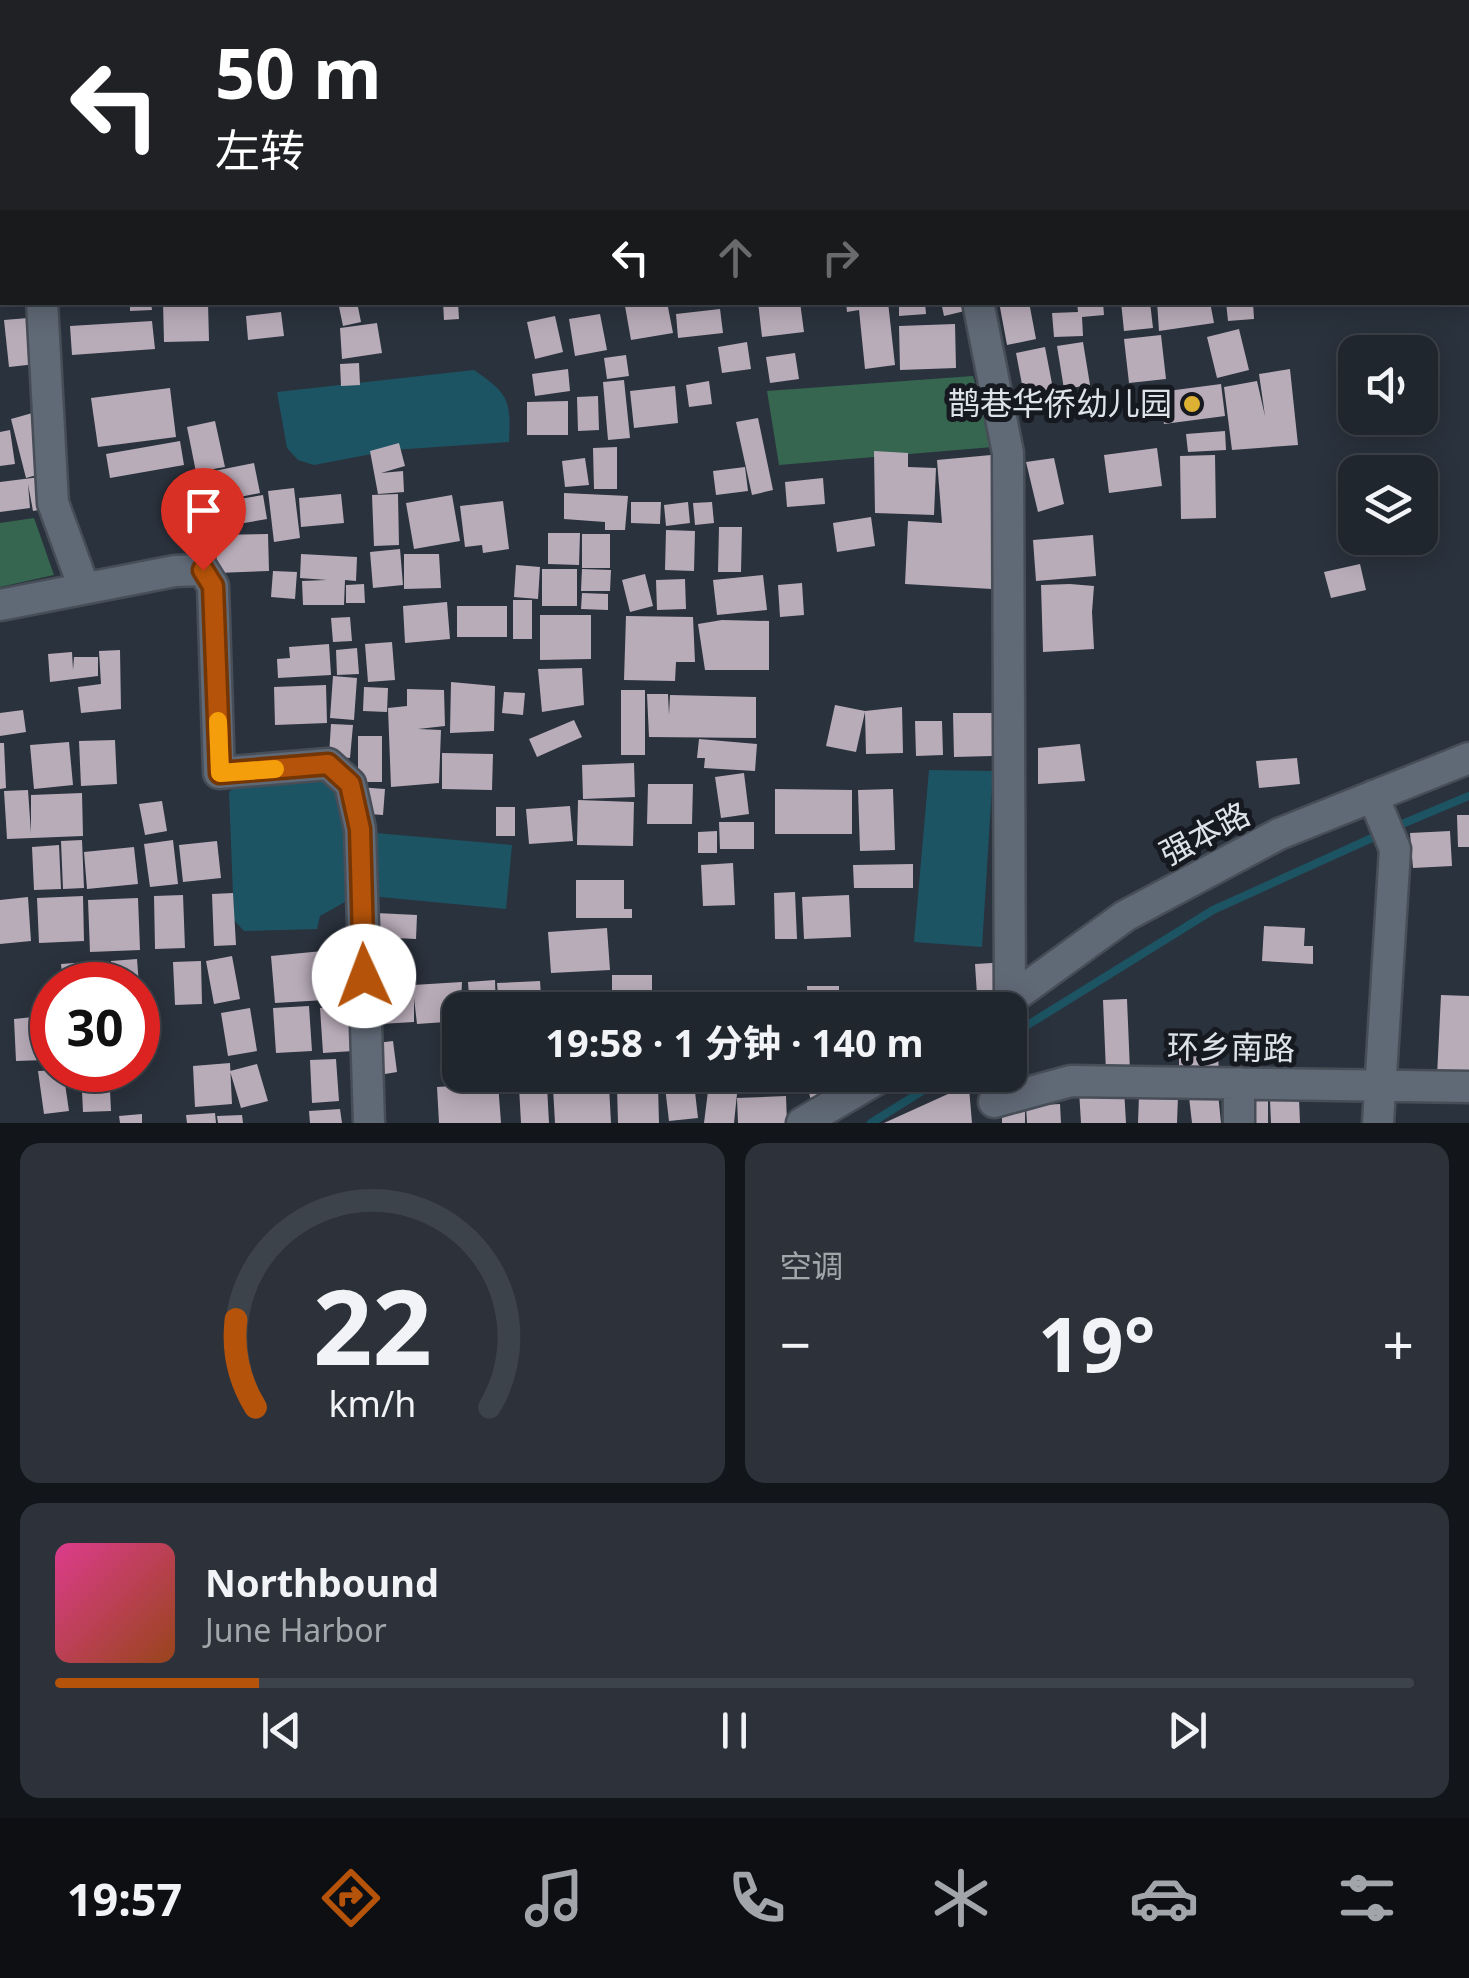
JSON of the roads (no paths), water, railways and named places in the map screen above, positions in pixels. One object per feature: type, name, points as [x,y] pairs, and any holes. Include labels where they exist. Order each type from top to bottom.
[{"type":"street","points":[[42,305],[53,503],[84,588]]},
{"type":"street","points":[[979,305],[1008,453],[1006,992]]},
{"type":"street","points":[[0,605],[203,570],[213,586],[220,773],[328,764],[350,784],[360,829],[369,1123]]},
{"type":"street","name":"强本路","points":[[1027,992],[1126,916],[1279,834],[1383,819],[1469,758]]},
{"type":"street","points":[[1378,1123],[1395,849],[1383,819]]},
{"type":"street","name":"环乡南路","points":[[994,1100],[1071,1081],[1469,1087]]},
{"type":"street","points":[[1239,1084],[1239,1123]]},
{"type":"street","points":[[802,1123],[855,1092]]},
{"type":"water","points":[[474,370],[495,385],[505,399],[509,442],[393,450],[314,465],[298,460],[287,448],[277,392]]},
{"type":"water","points":[[929,770],[993,771],[982,947],[914,942]]},
{"type":"water","points":[[257,771],[333,774],[344,807],[345,902],[320,916],[317,929],[244,931],[234,920],[229,792]]},
{"type":"water","points":[[376,833],[512,845],[506,909],[370,896]]},
{"type":"waterway","points":[[1395,827],[1469,796]]},
{"type":"waterway","points":[[1027,1025],[1213,910],[1383,833]]},
{"type":"waterway","points":[[871,1123],[921,1092]]},
{"type":"place","name":"鹊巷华侨幼儿园","points":[[1192,404]]}]
